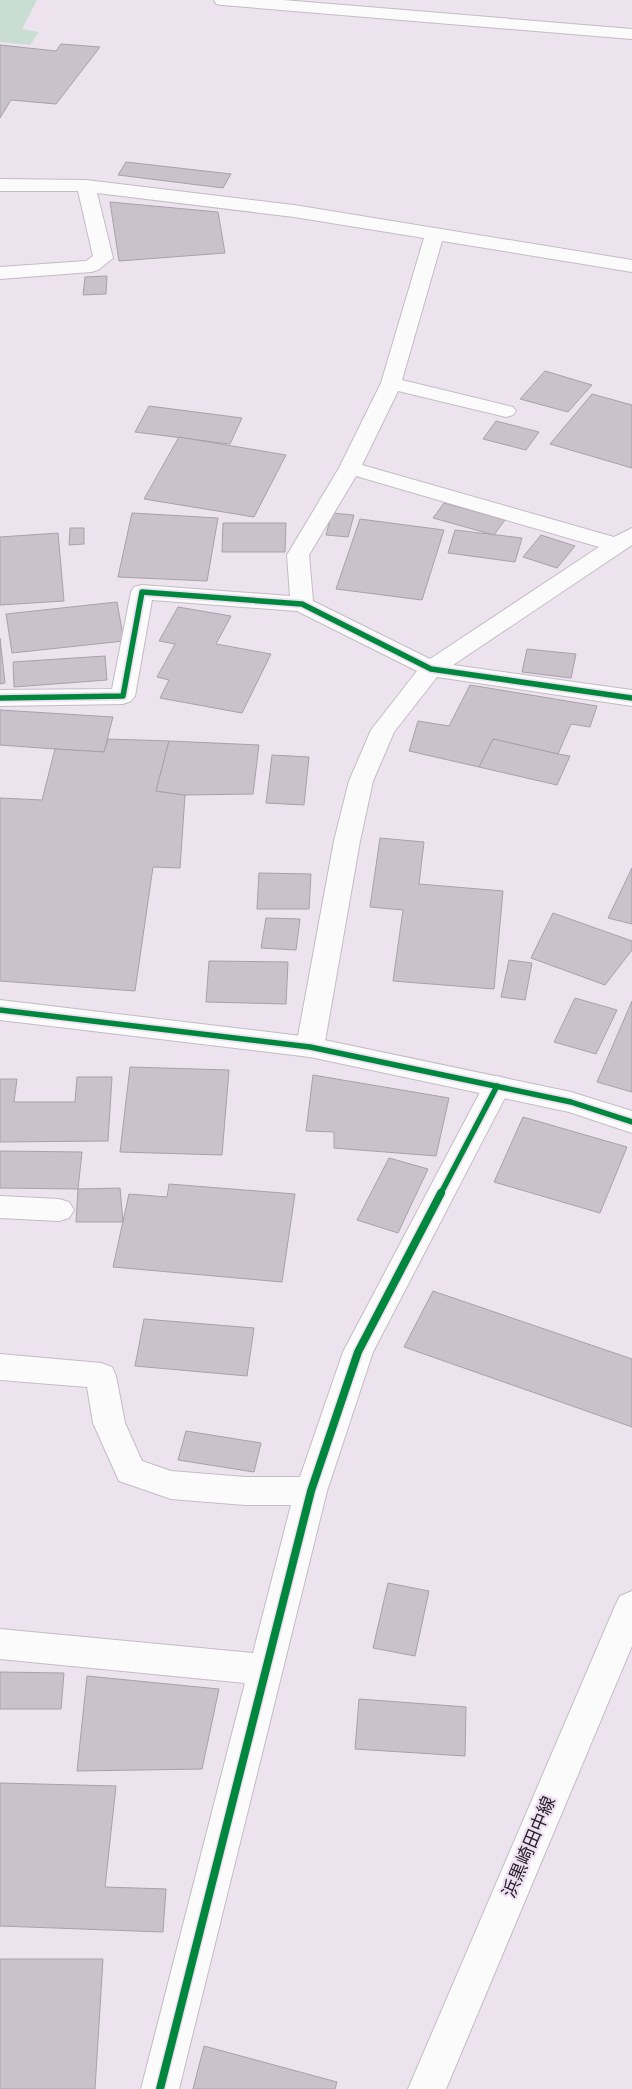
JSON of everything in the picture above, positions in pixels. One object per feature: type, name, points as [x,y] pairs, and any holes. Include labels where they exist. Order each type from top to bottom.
[{"type":"street","points":[[222,0],[632,34]]},
{"type":"street","points":[[0,185],[86,186],[294,211],[632,266]]},
{"type":"street","points":[[0,273],[91,266],[103,258],[86,186]]},
{"type":"street","points":[[302,604],[298,555],[350,468],[391,384],[435,233]]},
{"type":"street","points":[[391,384],[506,411]]},
{"type":"street","points":[[350,468],[625,540]]},
{"type":"street","points":[[310,1047],[347,841],[361,781],[383,730],[431,670],[625,540]]},
{"type":"street","points":[[0,698],[123,696],[142,592],[302,604],[431,670],[632,698]]},
{"type":"street","points":[[0,1010],[310,1047],[571,1102],[632,1122]]},
{"type":"street","points":[[160,2089],[311,1491],[358,1352],[497,1086]]},
{"type":"street","points":[[0,1207],[59,1210]]},
{"type":"street","points":[[0,1367],[101,1376],[109,1423],[130,1470],[171,1485],[245,1491],[311,1491]]},
{"type":"street","name":"浜黒崎田中線","points":[[427,2089],[632,1606]]},
{"type":"street","points":[[0,1644],[266,1670]]},
{"type":"green space","points":[[0,0],[37,0],[22,29],[39,32],[30,45],[0,42]]},
{"type":"building","points":[[61,44],[100,47],[56,104],[11,100],[0,118],[0,45],[56,51]]},
{"type":"building","points":[[126,162],[231,174],[223,188],[118,175]]},
{"type":"building","points":[[110,202],[218,212],[225,253],[119,261]]},
{"type":"building","points":[[107,276],[106,294],[83,295],[85,277]]},
{"type":"building","points":[[545,371],[592,385],[568,412],[520,399]]},
{"type":"building","points":[[592,394],[632,405],[632,468],[550,444]]},
{"type":"building","points":[[149,406],[242,418],[230,444],[135,432]]},
{"type":"building","points":[[496,421],[539,432],[526,450],[483,439]]},
{"type":"building","points":[[179,437],[286,455],[254,517],[144,499]]},
{"type":"building","points":[[444,503],[505,520],[494,535],[433,518]]},
{"type":"building","points":[[132,513],[218,518],[207,581],[118,577]]},
{"type":"building","points":[[332,513],[354,515],[348,537],[326,535]]},
{"type":"building","points":[[360,519],[444,530],[422,600],[336,589]]},
{"type":"building","points":[[223,523],[286,523],[285,552],[222,552]]},
{"type":"building","points":[[70,528],[84,528],[84,544],[69,545]]},
{"type":"building","points":[[455,530],[522,538],[515,562],[448,553]]},
{"type":"building","points":[[58,533],[64,601],[0,605],[0,537]]},
{"type":"building","points":[[541,535],[575,546],[557,568],[523,557]]},
{"type":"building","points":[[117,602],[124,641],[12,653],[6,614]]},
{"type":"building","points":[[178,607],[231,616],[216,644],[271,654],[242,713],[160,698],[169,680],[157,677],[175,644],[159,641]]},
{"type":"building","points":[[0,638],[5,683],[0,684]]},
{"type":"building","points":[[527,649],[576,654],[571,678],[522,672]]},
{"type":"building","points":[[105,656],[107,680],[14,687],[13,662]]},
{"type":"building","points":[[470,685],[597,706],[590,727],[571,724],[558,754],[493,739],[479,767],[409,751],[418,721],[449,726]]},
{"type":"building","points":[[0,710],[113,717],[104,752],[55,749],[0,745]]},
{"type":"building","points":[[108,739],[169,741],[156,791],[185,795],[180,868],[153,867],[135,991],[0,981],[0,798],[42,800],[55,749],[104,752]]},
{"type":"building","points":[[493,739],[570,756],[557,785],[479,767]]},
{"type":"building","points":[[169,741],[259,745],[253,794],[185,795],[156,791]]},
{"type":"building","points":[[272,755],[309,757],[304,805],[266,803]]},
{"type":"building","points":[[380,838],[424,842],[419,884],[503,891],[494,989],[393,981],[403,910],[370,907]]},
{"type":"building","points":[[632,868],[632,924],[608,918]]},
{"type":"building","points":[[259,873],[311,874],[309,909],[257,909]]},
{"type":"building","points":[[553,913],[632,941],[632,950],[605,985],[531,958]]},
{"type":"building","points":[[266,918],[300,919],[296,950],[261,948]]},
{"type":"building","points":[[509,960],[532,963],[525,1000],[501,997]]},
{"type":"building","points":[[209,961],[288,962],[286,1004],[206,1002]]},
{"type":"building","points":[[575,998],[617,1010],[596,1054],[554,1042]]},
{"type":"building","points":[[632,1001],[632,1092],[597,1082]]},
{"type":"building","points":[[130,1067],[229,1070],[222,1155],[120,1152]]},
{"type":"building","points":[[313,1075],[449,1098],[436,1156],[334,1148],[334,1132],[306,1131]]},
{"type":"building","points":[[77,1077],[112,1077],[108,1141],[0,1142],[0,1079],[17,1079],[14,1102],[75,1102]]},
{"type":"building","points":[[523,1117],[627,1147],[600,1213],[494,1182]]},
{"type":"building","points":[[0,1151],[82,1152],[78,1189],[0,1188]]},
{"type":"building","points":[[389,1158],[428,1169],[398,1233],[357,1220]]},
{"type":"building","points":[[169,1184],[295,1194],[282,1282],[113,1267],[129,1194],[167,1197]]},
{"type":"building","points":[[120,1188],[123,1222],[76,1222],[78,1189]]},
{"type":"building","points":[[433,1291],[632,1359],[632,1427],[404,1347]]},
{"type":"building","points":[[144,1319],[254,1328],[247,1376],[135,1366]]},
{"type":"building","points":[[186,1431],[261,1443],[254,1472],[178,1460]]},
{"type":"building","points":[[388,1583],[429,1591],[415,1656],[373,1648]]},
{"type":"building","points":[[0,1672],[64,1673],[61,1709],[0,1709]]},
{"type":"building","points":[[87,1676],[219,1689],[202,1769],[77,1771]]},
{"type":"building","points":[[359,1699],[466,1707],[465,1756],[355,1749]]},
{"type":"building","points":[[0,1783],[116,1786],[105,1887],[166,1889],[163,1932],[0,1926]]},
{"type":"building","points":[[0,1959],[103,1959],[95,2089],[0,2089]]},
{"type":"building","points":[[204,2046],[337,2082],[335,2089],[193,2089]]},
{"type":"cycle path","points":[[0,698],[123,696],[142,592],[302,604],[431,669],[632,698]]},
{"type":"cycle path","points":[[0,1010],[310,1047],[571,1102],[632,1122]]},
{"type":"cycle path","points":[[160,2089],[311,1491],[358,1352],[497,1086]]}]
